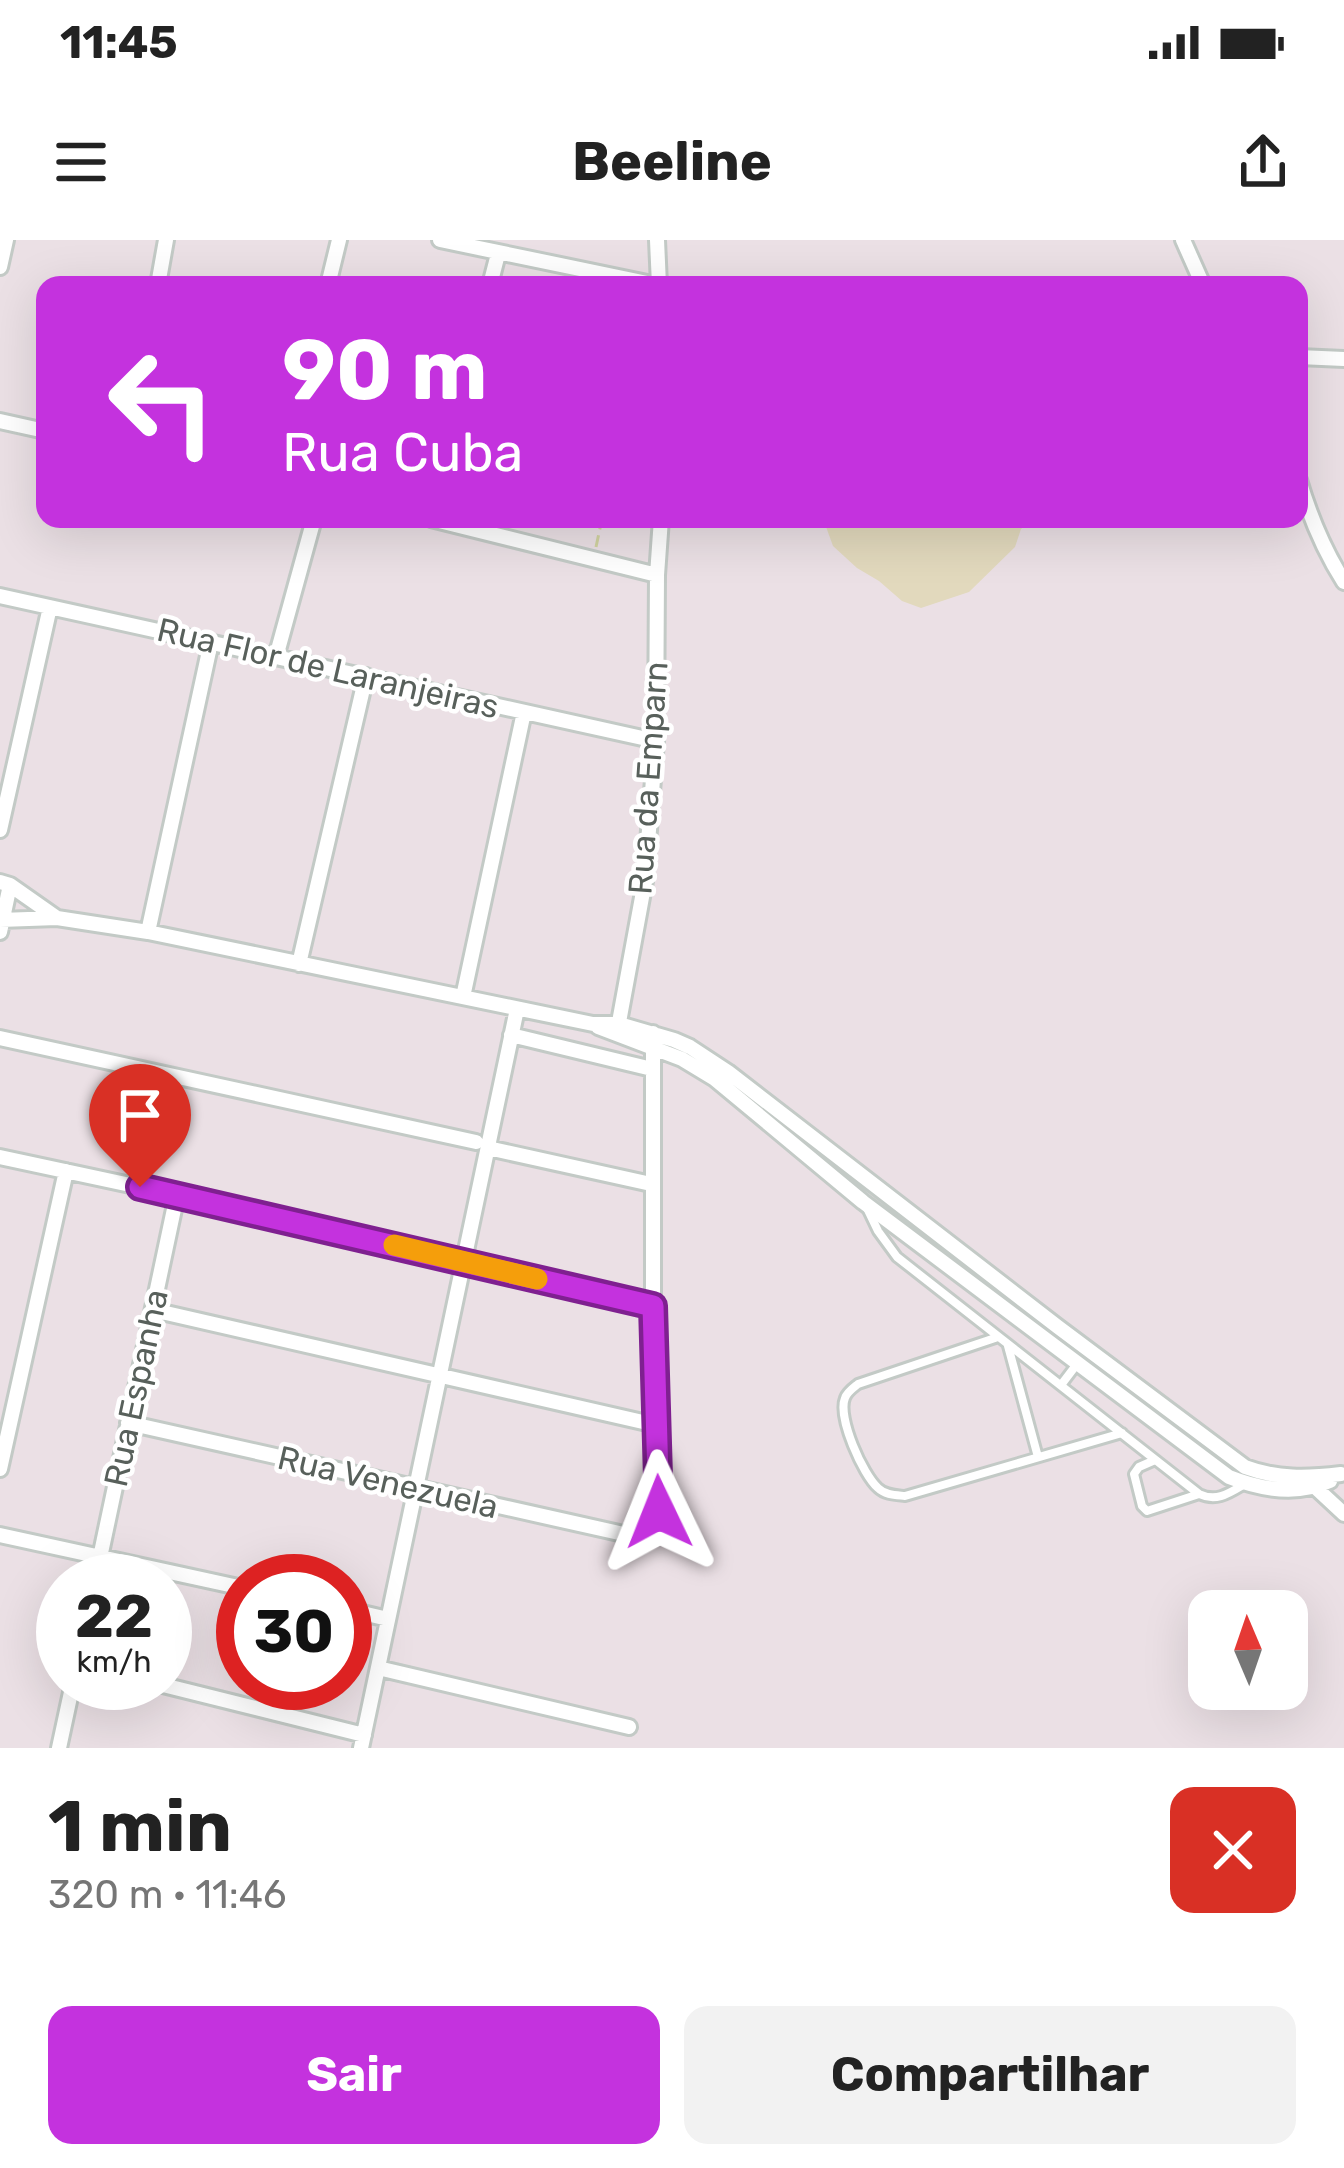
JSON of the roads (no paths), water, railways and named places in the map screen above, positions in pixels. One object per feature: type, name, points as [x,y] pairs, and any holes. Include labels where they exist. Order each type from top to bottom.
[{"type":"street","points":[[0,267],[6,240]]},
{"type":"street","points":[[160,276],[166,240]]},
{"type":"street","points":[[330,276],[339,240]]},
{"type":"street","points":[[440,240],[612,276]]},
{"type":"street","points":[[656,240],[658,276]]},
{"type":"street","points":[[1184,240],[1199,276]]},
{"type":"street","points":[[492,276],[498,254]]},
{"type":"street","points":[[1308,357],[1344,359]]},
{"type":"street","points":[[0,421],[36,429]]},
{"type":"street","points":[[1308,511],[1325,554],[1344,582]]},
{"type":"street","points":[[276,656],[312,528]]},
{"type":"street","points":[[467,528],[657,575]]},
{"type":"street","name":"Rua da Emparn","points":[[618,1030],[645,881],[656,741],[661,528]]},
{"type":"street","name":"Rua Flor de Laranjeiras","points":[[0,596],[656,741]]},
{"type":"street","points":[[0,830],[50,607]]},
{"type":"street","points":[[148,932],[212,642]]},
{"type":"street","points":[[299,964],[366,676]]},
{"type":"street","points":[[463,997],[524,712]]},
{"type":"street","points":[[57,917],[5,884],[1,924],[57,917],[148,932],[690,1047],[1245,1467],[1302,1478],[1343,1474]]},
{"type":"street","points":[[192,1693],[363,1741],[464,1261],[482,1145],[517,1009]]},
{"type":"street","points":[[511,1035],[652,1069]]},
{"type":"street","points":[[0,1038],[652,1184]]},
{"type":"street","points":[[166,1313],[656,1425],[652,1041]]},
{"type":"street","points":[[652,1041],[715,1079],[863,1202],[1229,1477],[1272,1489],[1315,1487],[1343,1474]]},
{"type":"street","points":[[0,1157],[653,1306]]},
{"type":"street","points":[[0,1468],[66,1171]]},
{"type":"street","name":"Rua Espanha","points":[[101,1554],[177,1196]]},
{"type":"street","points":[[1077,1364],[1089,1351]]},
{"type":"street","points":[[0,1390],[16,1394]]},
{"type":"street","name":"Rua Venezuela","points":[[128,1423],[628,1535],[648,1532],[659,1512],[656,1425]]},
{"type":"street","points":[[1315,1487],[1344,1514]]},
{"type":"street","points":[[0,1535],[86,1554]]},
{"type":"street","points":[[372,1615],[388,1618]]},
{"type":"street","points":[[378,1668],[629,1727]]},
{"type":"street","points":[[59,1748],[67,1710]]},
{"type":"lane","points":[[863,1202],[898,1257],[1199,1493],[1225,1496],[1245,1483]]},
{"type":"lane","points":[[998,1337],[858,1384],[846,1394],[843,1403],[849,1435],[876,1487],[889,1495],[905,1496],[1122,1433]]},
{"type":"lane","points":[[1008,1345],[1038,1457]]},
{"type":"lane","points":[[1061,1385],[1077,1364]]},
{"type":"lane","points":[[1157,1460],[1139,1467],[1135,1474],[1147,1511],[1199,1493]]}]
